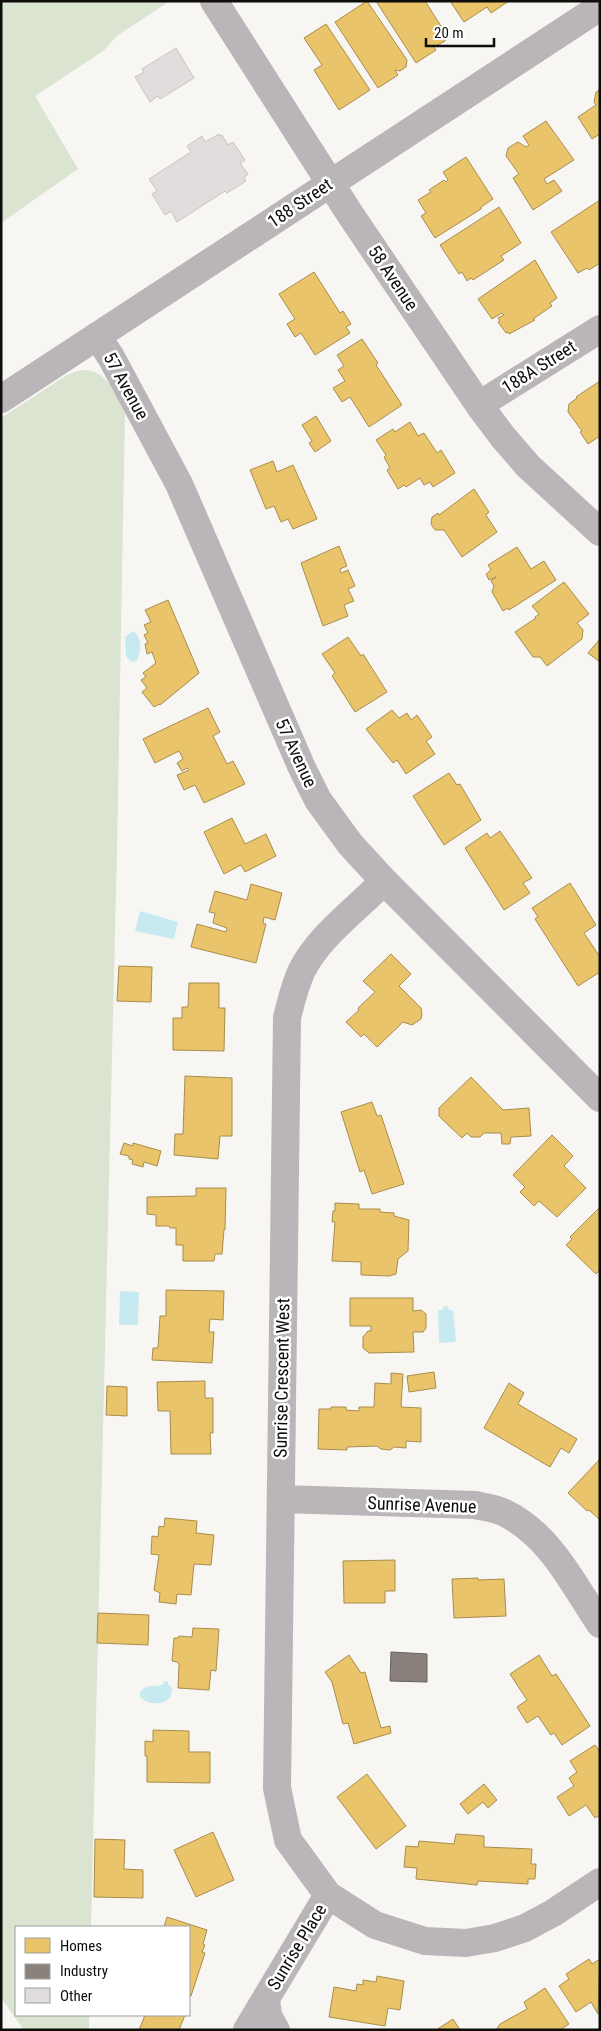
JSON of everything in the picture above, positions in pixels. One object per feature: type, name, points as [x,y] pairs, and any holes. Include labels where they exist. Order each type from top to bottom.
[{"type":"street","name":"58 Avenue","points":[[214,1],[350,214],[502,437],[528,466],[600,532]]},
{"type":"street","name":"188 Street","points":[[1,399],[600,7]]},
{"type":"street","name":"188A Street","points":[[479,405],[600,329]]},
{"type":"street","name":"57 Avenue","points":[[96,336],[111,357],[179,484],[318,800],[350,844],[384,882],[600,1098]]},
{"type":"street","name":"Sunrise Crescent West","points":[[328,1895],[288,1840],[277,1788],[287,1018],[293,992],[303,968],[314,952],[326,937],[384,882]]},
{"type":"street","name":"Sunrise Avenue","points":[[281,1500],[475,1505],[503,1512],[529,1527],[551,1550],[600,1624]]},
{"type":"street","points":[[328,1895],[375,1925],[426,1941],[466,1943],[495,1938],[525,1928],[553,1913],[600,1882]]},
{"type":"street","name":"Sunrise Place","points":[[247,2030],[328,1895]]},
{"type":"street","name":"Sunrise Place","points":[[266,1999],[268,2016],[276,2030]]},
{"type":"green space","points":[[1,1],[170,1],[118,35],[103,51],[35,96],[78,169],[1,223]]},
{"type":"green space","points":[[81,370],[97,373],[109,383],[125,412],[117,849],[91,1926],[15,1926],[15,2016],[89,2016],[89,2030],[24,2030],[1,1998],[1,418],[67,375]]},
{"type":"water","points":[[133,631],[140,640],[140,649],[137,660],[131,662],[126,656],[125,637]]},
{"type":"water","points":[[140,911],[178,922],[174,939],[135,931]]},
{"type":"water","points":[[120,1291],[139,1292],[138,1325],[119,1325]]},
{"type":"water","points":[[448,1306],[449,1310],[453,1310],[456,1342],[439,1343],[438,1310],[443,1310],[443,1307]]},
{"type":"water","points":[[164,1681],[169,1682],[168,1684],[172,1688],[172,1694],[165,1701],[155,1703],[140,1697],[140,1692],[143,1689],[163,1684]]},
{"type":"building: Homes","points":[[367,1],[407,60],[406,67],[400,71],[395,70],[398,75],[378,88],[335,22]]},
{"type":"building: Homes","points":[[376,1],[425,1],[446,34],[445,41],[434,47],[436,50],[416,63]]},
{"type":"building: Homes","points":[[450,1],[509,1],[491,13],[487,7],[464,22]]},
{"type":"building: Homes","points":[[326,24],[370,90],[339,110],[314,70],[322,65],[304,38]]},
{"type":"building: Homes","points":[[600,90],[600,134],[592,139],[578,117],[596,105],[594,102],[596,92]]},
{"type":"building: Homes","points":[[546,121],[574,160],[544,179],[547,184],[554,180],[562,191],[533,210],[513,178],[519,174],[506,156],[508,148],[518,142],[526,147],[529,145],[523,136]]},
{"type":"building: Homes","points":[[466,157],[493,199],[481,207],[481,209],[435,238],[421,216],[426,213],[418,200],[431,192],[429,190],[444,180],[446,182],[448,180],[443,172]]},
{"type":"building: Homes","points":[[600,200],[600,263],[589,270],[587,268],[578,273],[551,232]]},
{"type":"building: Homes","points":[[499,207],[521,243],[501,256],[504,260],[473,280],[471,278],[467,281],[462,272],[459,274],[440,245]]},
{"type":"building: Homes","points":[[535,260],[557,298],[550,303],[552,306],[533,319],[535,320],[509,334],[508,332],[506,333],[498,322],[500,321],[498,318],[504,315],[502,313],[492,319],[478,299]]},
{"type":"building: Homes","points":[[314,272],[340,313],[343,311],[351,324],[346,327],[350,333],[315,355],[301,333],[295,337],[287,324],[295,319],[279,294]]},
{"type":"building: Homes","points":[[362,339],[378,363],[376,365],[402,405],[369,427],[350,397],[342,402],[333,388],[345,381],[338,370],[344,366],[337,355]]},
{"type":"building: Homes","points":[[600,381],[600,436],[588,444],[580,432],[582,431],[568,412],[569,404]]},
{"type":"building: Homes","points":[[316,416],[331,441],[315,452],[309,443],[312,441],[302,425]]},
{"type":"building: Homes","points":[[410,422],[418,436],[424,433],[437,453],[441,450],[455,473],[433,487],[430,482],[424,485],[420,478],[406,487],[404,485],[398,489],[387,470],[390,468],[384,457],[386,455],[376,440],[393,429],[395,432]]},
{"type":"building: Homes","points":[[273,461],[277,472],[293,465],[317,519],[293,529],[288,519],[281,522],[274,506],[266,509],[250,470]]},
{"type":"building: Homes","points":[[474,489],[489,512],[486,515],[497,532],[462,557],[444,530],[435,530],[431,524],[432,517],[438,513],[439,515]]},
{"type":"building: Homes","points":[[339,546],[347,566],[340,569],[341,573],[348,570],[355,586],[348,589],[354,601],[344,605],[348,616],[323,626],[301,563]]},
{"type":"building: Homes","points":[[517,547],[531,569],[544,561],[556,580],[509,610],[508,608],[503,611],[492,592],[494,586],[491,581],[496,577],[489,580],[486,574],[491,570],[488,565]]},
{"type":"building: Homes","points":[[564,582],[589,614],[577,623],[583,630],[582,639],[547,666],[540,657],[533,657],[515,632],[539,614],[532,606]]},
{"type":"building: Homes","points":[[168,600],[199,673],[160,705],[154,707],[142,692],[147,688],[141,680],[146,677],[143,673],[156,663],[152,652],[147,654],[145,644],[148,643],[144,635],[148,633],[144,625],[151,622],[145,610]]},
{"type":"building: Homes","points":[[348,637],[361,656],[363,654],[387,692],[355,712],[332,676],[335,673],[322,654]]},
{"type":"building: Homes","points":[[600,639],[600,662],[588,653]]},
{"type":"building: Homes","points":[[208,708],[220,732],[213,736],[227,764],[233,761],[245,784],[204,803],[195,785],[184,790],[177,775],[189,770],[187,768],[182,771],[177,763],[183,759],[179,751],[155,763],[143,739]]},
{"type":"building: Homes","points":[[392,710],[399,718],[407,713],[411,720],[417,715],[432,737],[426,741],[435,754],[406,774],[397,760],[393,763],[366,729]]},
{"type":"building: Homes","points":[[449,773],[457,785],[460,784],[481,820],[444,845],[413,796]]},
{"type":"building: Homes","points":[[232,818],[245,844],[266,834],[276,856],[245,872],[241,865],[224,874],[204,832]]},
{"type":"building: Homes","points":[[500,831],[532,878],[523,883],[530,893],[504,910],[465,848],[487,833],[490,838]]},
{"type":"building: Homes","points":[[570,883],[596,925],[584,933],[600,957],[600,972],[578,986],[535,919],[538,917],[532,908]]},
{"type":"building: Homes","points":[[251,884],[282,893],[275,920],[264,917],[263,923],[266,924],[256,963],[191,947],[197,924],[226,932],[227,928],[213,923],[215,913],[209,912],[215,891],[247,900]]},
{"type":"building: Homes","points":[[391,954],[411,974],[399,986],[421,1008],[422,1014],[421,1019],[412,1025],[403,1022],[377,1047],[364,1034],[361,1037],[346,1022],[375,992],[363,981]]},
{"type":"building: Homes","points":[[119,966],[152,967],[151,1002],[117,1001]]},
{"type":"building: Homes","points":[[189,983],[219,983],[219,1008],[225,1008],[224,1051],[173,1050],[173,1018],[182,1018],[182,1007],[188,1007]]},
{"type":"building: Homes","points":[[185,1076],[232,1078],[232,1136],[220,1136],[218,1159],[174,1155],[175,1134],[183,1134]]},
{"type":"building: Homes","points":[[471,1077],[503,1110],[529,1108],[531,1136],[511,1137],[510,1144],[502,1144],[501,1133],[484,1133],[480,1137],[471,1137],[467,1133],[462,1138],[445,1122],[439,1116],[439,1108]]},
{"type":"building: Homes","points":[[372,1102],[377,1116],[381,1115],[404,1184],[372,1194],[364,1170],[360,1172],[341,1112]]},
{"type":"building: Homes","points":[[552,1135],[573,1156],[564,1166],[586,1188],[557,1217],[539,1201],[534,1206],[520,1192],[525,1187],[513,1175]]},
{"type":"building: Homes","points":[[124,1143],[133,1146],[133,1143],[161,1151],[157,1166],[144,1162],[143,1167],[132,1164],[133,1160],[129,1159],[129,1156],[120,1154]]},
{"type":"building: Homes","points":[[196,1188],[226,1188],[225,1230],[222,1254],[215,1254],[214,1261],[183,1261],[183,1245],[176,1245],[176,1228],[156,1226],[156,1215],[147,1214],[147,1197],[196,1196]]},
{"type":"building: Homes","points":[[335,1203],[359,1204],[359,1209],[380,1209],[380,1212],[394,1213],[394,1216],[409,1220],[408,1251],[398,1259],[396,1274],[389,1276],[361,1275],[361,1262],[332,1261],[335,1222],[332,1222]]},
{"type":"building: Homes","points":[[600,1207],[600,1270],[596,1274],[566,1245],[572,1239],[570,1237]]},
{"type":"building: Homes","points":[[166,1290],[224,1291],[223,1320],[210,1319],[209,1332],[214,1332],[212,1363],[152,1360],[153,1348],[158,1348],[160,1316],[166,1316]]},
{"type":"building: Homes","points":[[350,1298],[413,1298],[413,1311],[421,1310],[426,1314],[426,1328],[423,1332],[413,1332],[414,1352],[369,1353],[363,1348],[363,1337],[368,1331],[371,1331],[371,1326],[350,1326]]},
{"type":"building: Homes","points":[[434,1372],[436,1388],[409,1392],[407,1376]]},
{"type":"building: Homes","points":[[391,1373],[403,1374],[401,1407],[421,1408],[421,1442],[406,1441],[406,1448],[394,1447],[390,1450],[381,1449],[377,1446],[347,1447],[347,1450],[318,1449],[319,1409],[346,1407],[346,1410],[359,1411],[359,1407],[374,1407],[375,1383],[391,1384]]},
{"type":"building: Homes","points":[[205,1381],[205,1398],[213,1398],[213,1433],[210,1433],[211,1454],[171,1454],[170,1411],[158,1411],[157,1382]]},
{"type":"building: Homes","points":[[509,1383],[524,1393],[518,1404],[577,1439],[569,1453],[561,1448],[550,1467],[484,1428]]},
{"type":"building: Homes","points":[[107,1386],[127,1387],[127,1416],[106,1415]]},
{"type":"building: Homes","points":[[600,1459],[599,1519],[589,1510],[587,1511],[568,1493]]},
{"type":"building: Homes","points":[[165,1518],[197,1521],[196,1533],[214,1535],[211,1565],[194,1564],[191,1595],[177,1594],[176,1604],[159,1602],[160,1593],[154,1590],[159,1555],[151,1554],[152,1536],[158,1537],[159,1526],[164,1527]]},
{"type":"building: Homes","points":[[395,1560],[395,1591],[385,1591],[385,1603],[344,1603],[343,1561]]},
{"type":"building: Homes","points":[[478,1578],[478,1580],[504,1579],[506,1616],[454,1618],[452,1579]]},
{"type":"building: Homes","points":[[98,1613],[149,1615],[148,1645],[97,1643]]},
{"type":"building: Homes","points":[[193,1628],[219,1629],[216,1671],[211,1670],[209,1690],[178,1688],[179,1664],[172,1661],[174,1638],[179,1636],[192,1637]]},
{"type":"building: Homes","points":[[349,1655],[361,1673],[365,1672],[381,1728],[390,1726],[391,1733],[354,1744],[348,1723],[343,1724],[332,1682],[325,1672]]},
{"type":"building: Homes","points":[[539,1655],[552,1676],[556,1674],[590,1726],[562,1745],[554,1733],[551,1735],[538,1716],[527,1723],[517,1707],[527,1700],[510,1674]]},
{"type":"building: Homes","points":[[153,1730],[189,1731],[189,1752],[210,1752],[210,1783],[147,1782],[145,1741],[153,1742]]},
{"type":"building: Homes","points":[[595,1745],[600,1752],[600,1819],[598,1816],[595,1818],[586,1805],[569,1816],[557,1797],[574,1786],[569,1778],[577,1772],[570,1761]]},
{"type":"building: Homes","points":[[367,1774],[406,1826],[376,1849],[337,1797]]},
{"type":"building: Homes","points":[[484,1784],[497,1800],[488,1808],[483,1802],[468,1814],[460,1804]]},
{"type":"building: Homes","points":[[213,1832],[234,1880],[196,1897],[174,1850]]},
{"type":"building: Homes","points":[[456,1834],[484,1836],[484,1847],[532,1849],[531,1864],[536,1864],[535,1879],[528,1879],[528,1884],[478,1881],[477,1885],[416,1879],[417,1868],[404,1867],[406,1846],[418,1847],[419,1841],[454,1844]]},
{"type":"building: Homes","points":[[95,1839],[125,1840],[124,1869],[143,1870],[143,1898],[94,1897]]},
{"type":"building: Homes","points":[[167,1917],[207,1930],[202,1952],[205,1953],[191,1996],[190,1926],[164,1926]]},
{"type":"building: Homes","points":[[589,1959],[592,1964],[600,1959],[598,2014],[591,2002],[576,2012],[559,1986],[569,1979],[566,1974]]},
{"type":"building: Homes","points":[[377,1976],[404,1981],[400,2010],[388,2008],[385,2026],[329,2017],[334,1987],[356,1991],[357,1984],[363,1985],[363,1980],[376,1982]]},
{"type":"building: Homes","points":[[545,1988],[569,2024],[560,2030],[496,2030],[500,2024],[527,2009],[524,2002]]},
{"type":"building: Homes","points":[[145,2016],[185,2016],[179,2030],[139,2030]]},
{"type":"building: Homes","points":[[453,2019],[460,2030],[436,2030]]},
{"type":"building: Industry","points":[[391,1652],[427,1654],[427,1682],[390,1681]]},
{"type":"building: Other","points":[[176,48],[194,78],[160,99],[158,96],[150,102],[135,77],[144,72],[142,69]]},
{"type":"building: Other","points":[[219,134],[220,136],[222,135],[228,145],[233,142],[245,160],[240,163],[248,174],[244,178],[246,181],[227,193],[225,191],[177,222],[171,211],[165,215],[152,194],[157,191],[149,179],[191,152],[187,146],[202,136],[205,142]]}]
